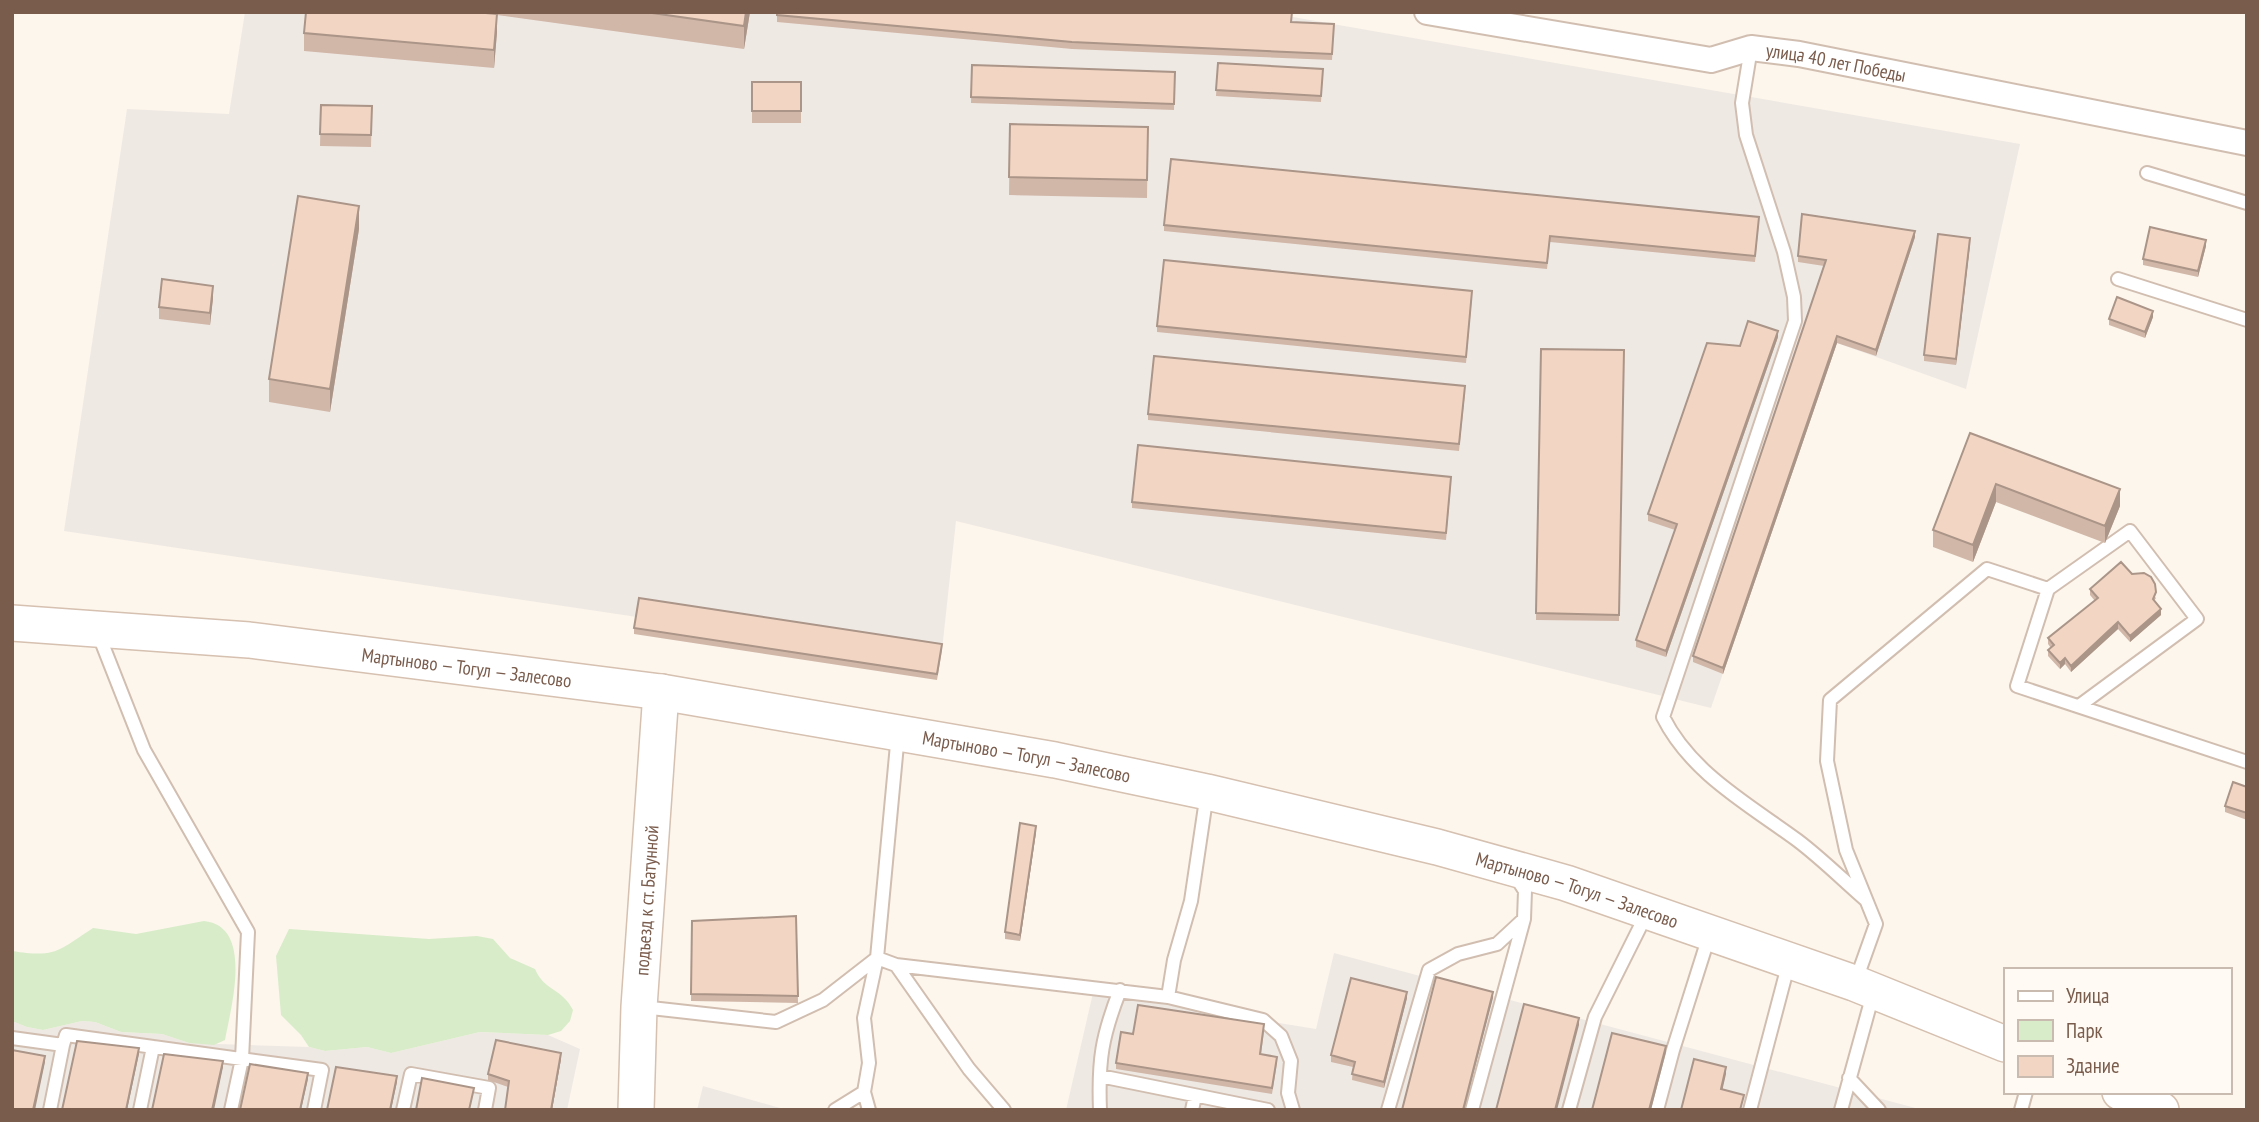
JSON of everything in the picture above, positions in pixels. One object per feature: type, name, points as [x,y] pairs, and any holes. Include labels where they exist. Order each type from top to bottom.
[{"type":"street","name":"улица 40 лет Победы","points":[[1427,12],[1711,60],[1751,48],[1799,54],[2247,144]]},
{"type":"street","name":"Мартыново — Тогул — Залесово","points":[[12,623],[249,640],[661,692],[899,732],[1207,792],[1437,847],[1566,883],[1864,987],[2004,1044]]},
{"type":"street","name":"подъезд к ст. Батунной","points":[[636,1110],[639,1007],[661,692]]},
{"type":"lane","points":[[1751,48],[1742,103],[1746,135],[1784,252],[1794,297],[1796,321],[1663,717],[1674,738],[1730,793],[1799,841],[1866,900]]},
{"type":"lane","points":[[2147,173],[2247,204]]},
{"type":"lane","points":[[2118,279],[2247,320]]},
{"type":"lane","points":[[2079,706],[2197,619],[2130,531],[2048,589],[2017,686],[2247,762]]},
{"type":"lane","points":[[1841,1110],[1876,924],[1846,849],[1827,761],[1830,700],[1987,569],[2048,589]]},
{"type":"lane","points":[[96,629],[144,750],[248,932],[242,1059],[231,1110]]},
{"type":"lane","points":[[869,1110],[864,1092],[869,1063],[864,1018],[877,958],[899,732]]},
{"type":"lane","points":[[1168,997],[1174,960],[1191,901],[1207,792]]},
{"type":"lane","points":[[1472,1110],[1524,919],[1525,891],[1510,868]]},
{"type":"lane","points":[[1569,1110],[1595,1017],[1648,912]]},
{"type":"lane","points":[[1388,1110],[1429,970],[1458,954],[1497,944],[1524,919]]},
{"type":"lane","points":[[1657,1110],[1710,933]]},
{"type":"lane","points":[[639,1007],[776,1022],[823,1000],[877,958]]},
{"type":"lane","points":[[877,958],[896,965],[1168,997],[1263,1020],[1281,1035],[1291,1061],[1287,1093],[1293,1110]]},
{"type":"lane","points":[[1750,1110],[1789,961]]},
{"type":"lane","points":[[896,965],[969,1069],[1004,1110]]},
{"type":"lane","points":[[1100,1110],[1099,1061],[1106,1027],[1120,990]]},
{"type":"lane","points":[[50,1110],[66,1035],[322,1070],[314,1110]]},
{"type":"lane","points":[[12,1038],[64,1045]]},
{"type":"lane","points":[[140,1110],[153,1047]]},
{"type":"lane","points":[[403,1110],[411,1074],[489,1088],[485,1110]]},
{"type":"lane","points":[[1100,1076],[1268,1110]]},
{"type":"lane","points":[[1849,1078],[1879,1110]]},
{"type":"lane","points":[[835,1110],[864,1092]]},
{"type":"lane","points":[[1192,1110],[1195,1096]]},
{"type":"shaded area","points":[[245,12],[1264,12],[2020,144],[1966,389],[1837,343],[1711,708],[956,521],[942,650],[639,604],[637,617],[64,531],[127,109],[229,114]]},
{"type":"shaded area","points":[[1334,953],[1923,1110],[1066,1110],[1093,993],[1316,1029]]},
{"type":"shaded area","points":[[12,1021],[43,1030],[82,1021],[95,1022],[121,1032],[162,1034],[189,1043],[309,1047],[325,1051],[367,1047],[391,1053],[480,1032],[548,1035],[580,1049],[567,1110],[12,1110]]},
{"type":"shaded area","points":[[703,1086],[787,1110],[697,1110]]},
{"type":"green space","points":[[204,921],[220,926],[229,937],[234,952],[236,970],[225,1040],[214,1045],[189,1043],[162,1034],[121,1032],[95,1022],[82,1021],[43,1030],[12,1021],[12,951],[38,954],[56,951],[93,928],[136,934]]},
{"type":"green space","points":[[289,929],[429,939],[477,936],[493,939],[510,958],[535,969],[543,982],[563,997],[573,1010],[570,1021],[561,1031],[548,1035],[480,1032],[391,1053],[367,1047],[325,1051],[309,1047],[281,1015],[276,956]]},
{"type":"building","points":[[306,12],[497,14],[494,50],[304,33]]},
{"type":"building","points":[[645,12],[746,12],[744,26]]},
{"type":"building","points":[[777,12],[1292,12],[1291,22],[1334,24],[1332,54],[1072,42],[777,15]]},
{"type":"building","points":[[1218,63],[1323,69],[1321,96],[1216,90]]},
{"type":"building","points":[[972,65],[1175,72],[1174,104],[971,97]]},
{"type":"building","points":[[752,82],[801,82],[801,111],[752,111]]},
{"type":"building","points":[[321,105],[372,106],[371,135],[320,134]]},
{"type":"building","points":[[1010,124],[1148,127],[1147,180],[1009,177]]},
{"type":"building","points":[[1171,159],[1759,217],[1755,256],[1550,236],[1547,263],[1164,225]]},
{"type":"building","points":[[298,196],[359,206],[330,389],[269,379]]},
{"type":"building","points":[[1802,214],[1915,231],[1876,350],[1837,336],[1723,668],[1693,656],[1826,260],[1798,256]]},
{"type":"building","points":[[2150,227],[2206,240],[2198,271],[2143,259]]},
{"type":"building","points":[[1938,234],[1970,238],[1956,359],[1924,355]]},
{"type":"building","points":[[1164,260],[1472,291],[1466,357],[1157,326]]},
{"type":"building","points":[[162,279],[213,286],[210,313],[159,307]]},
{"type":"building","points":[[2117,297],[2153,311],[2145,332],[2109,319]]},
{"type":"building","points":[[1748,321],[1778,331],[1666,651],[1636,640],[1677,524],[1648,514],[1707,343],[1740,346]]},
{"type":"building","points":[[1541,349],[1624,350],[1619,615],[1536,613]]},
{"type":"building","points":[[1154,356],[1465,386],[1459,444],[1148,414]]},
{"type":"building","points":[[1970,433],[2120,489],[2105,526],[1996,484],[1973,545],[1933,530]]},
{"type":"building","points":[[1138,445],[1451,477],[1446,533],[1132,502]]},
{"type":"building","points":[[2121,562],[2132,574],[2144,573],[2151,577],[2156,592],[2153,599],[2161,609],[2130,636],[2118,622],[2071,666],[2065,658],[2060,663],[2048,650],[2054,645],[2048,638],[2098,598],[2090,589]]},
{"type":"building","points":[[639,598],[942,644],[937,674],[634,628]]},
{"type":"building","points":[[2233,782],[2247,787],[2247,813],[2225,806]]},
{"type":"building","points":[[1020,823],[1036,826],[1020,935],[1005,932]]},
{"type":"building","points":[[796,916],[798,996],[691,994],[692,921]]},
{"type":"building","points":[[1436,977],[1493,992],[1463,1110],[1402,1110]]},
{"type":"building","points":[[1351,978],[1407,992],[1384,1082],[1352,1074],[1355,1062],[1331,1055]]},
{"type":"building","points":[[1524,1004],[1579,1018],[1555,1110],[1496,1110]]},
{"type":"building","points":[[1138,1005],[1264,1024],[1260,1054],[1277,1057],[1272,1088],[1116,1063],[1121,1032],[1133,1034]]},
{"type":"building","points":[[1612,1033],[1666,1046],[1649,1110],[1592,1110]]},
{"type":"building","points":[[496,1040],[561,1053],[551,1110],[505,1110],[509,1081],[488,1074]]},
{"type":"building","points":[[77,1041],[139,1048],[126,1110],[62,1110]]},
{"type":"building","points":[[12,1050],[45,1056],[33,1110],[12,1110]]},
{"type":"building","points":[[164,1054],[223,1061],[212,1110],[152,1110]]},
{"type":"building","points":[[1694,1059],[1726,1067],[1721,1089],[1744,1095],[1740,1110],[1681,1110]]},
{"type":"building","points":[[250,1064],[308,1073],[300,1110],[240,1110]]},
{"type":"building","points":[[336,1067],[397,1076],[390,1110],[327,1110]]},
{"type":"building","points":[[422,1078],[474,1088],[469,1110],[416,1110]]}]
